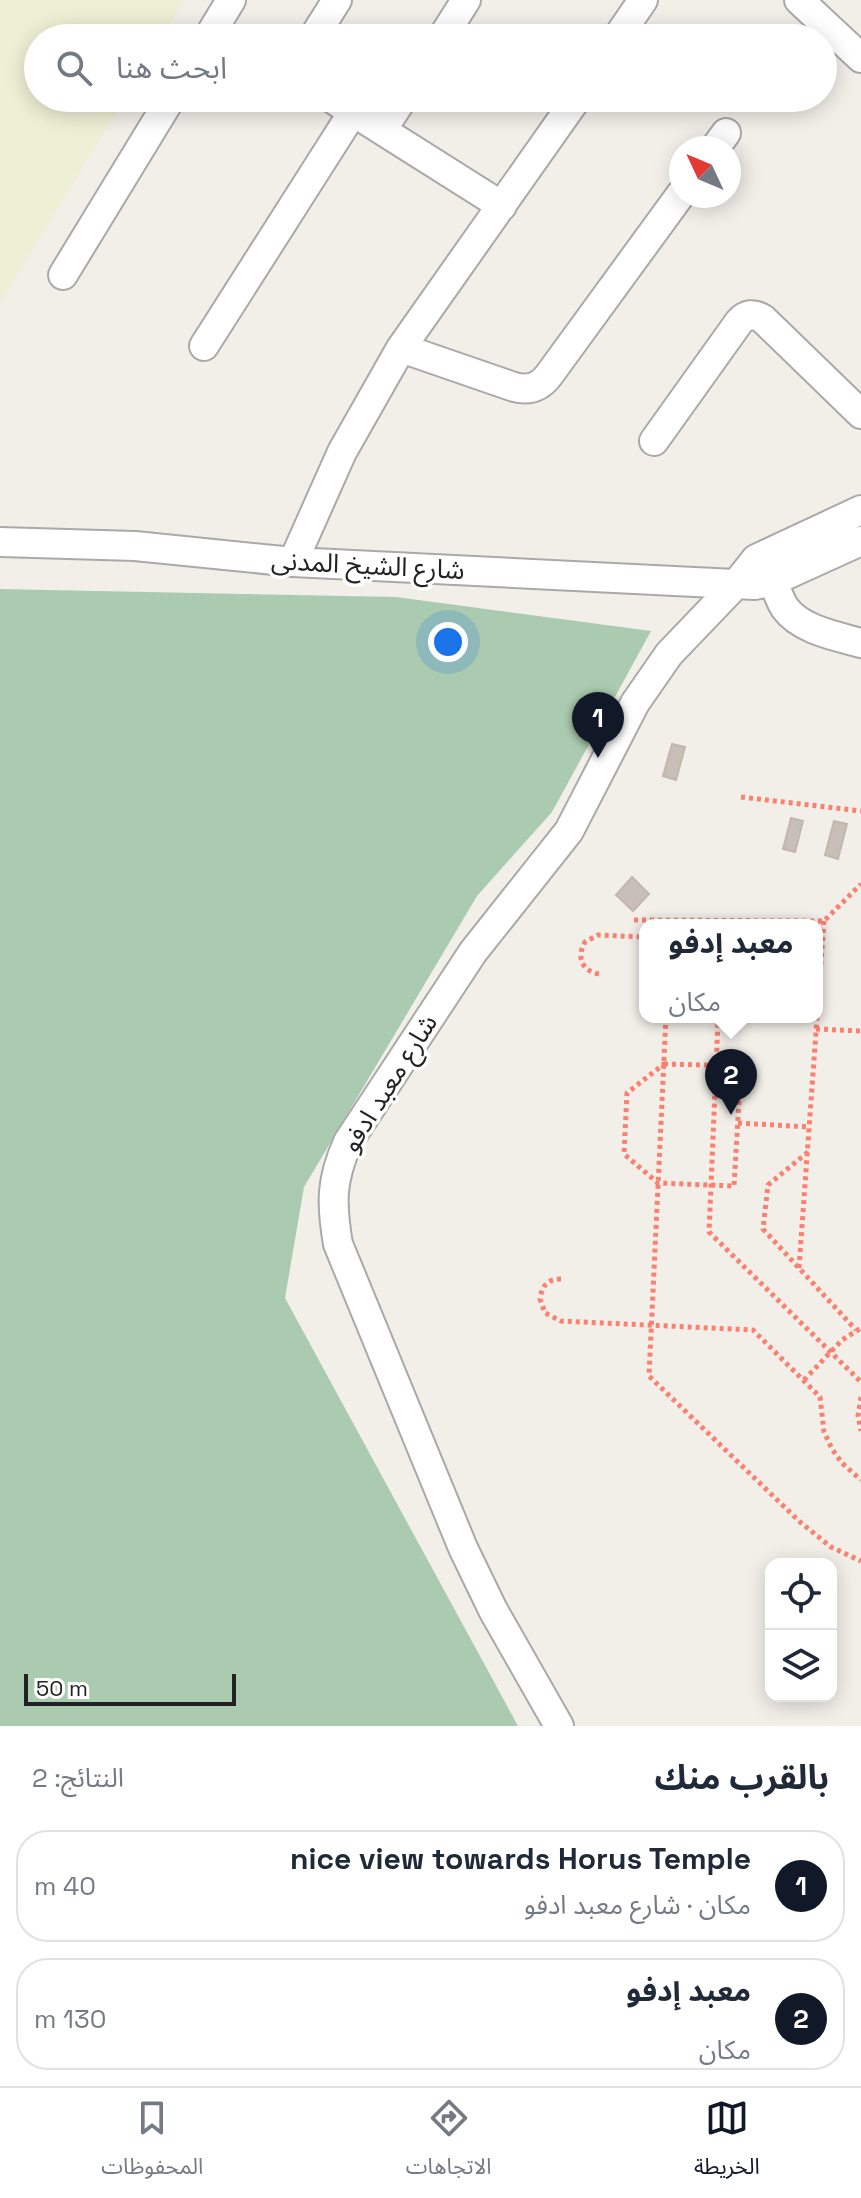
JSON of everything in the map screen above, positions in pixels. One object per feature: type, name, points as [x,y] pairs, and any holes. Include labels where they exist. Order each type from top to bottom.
[{"type":"street","points":[[216,24],[231,0]]},
{"type":"street","points":[[322,24],[337,0]]},
{"type":"street","points":[[451,24],[466,0]]},
{"type":"street","points":[[627,24],[643,0]]},
{"type":"street","points":[[799,0],[825,24]]},
{"type":"street","points":[[837,36],[861,58]]},
{"type":"street","points":[[63,275],[162,112]]},
{"type":"street","points":[[204,346],[338,112]]},
{"type":"street","points":[[353,112],[502,206]]},
{"type":"street","points":[[382,130],[394,112]]},
{"type":"street","points":[[293,562],[342,452],[401,348],[567,112]]},
{"type":"street","points":[[401,348],[522,389],[537,386],[549,375],[671,208]]},
{"type":"street","points":[[654,441],[739,322],[748,315],[763,319],[861,414]]},
{"type":"street","name":"شارع معبد ادفو","points":[[559,1726],[493,1610],[463,1548],[338,1244],[332,1190],[336,1169],[348,1142],[473,952],[569,831],[635,703],[688,631],[737,583],[748,566],[764,554],[861,510]]},
{"type":"street","points":[[737,583],[755,585],[773,581],[861,541]]},
{"type":"street","name":"شارع الشيخ المدنى","points":[[0,542],[135,546],[293,562],[737,583]]},
{"type":"street","points":[[764,554],[785,608],[797,619],[825,633],[861,643]]},
{"type":"path","points":[[741,797],[861,811]]},
{"type":"path","points":[[823,934],[824,921],[861,884]]},
{"type":"path","points":[[634,920],[639,920]]},
{"type":"path","points":[[599,974],[591,972],[581,962],[585,942],[598,935],[639,937]]},
{"type":"path","points":[[666,1023],[649,1376],[800,1522],[831,1547],[861,1561]]},
{"type":"path","points":[[718,1023],[709,1232],[860,1380]]},
{"type":"path","points":[[799,1268],[816,1023]]},
{"type":"path","points":[[816,1029],[861,1031]]},
{"type":"path","points":[[664,1064],[716,1065],[741,1066],[734,1186],[658,1183],[624,1154],[627,1093],[664,1064]]},
{"type":"path","points":[[738,1123],[809,1127]]},
{"type":"path","points":[[804,1380],[830,1352],[859,1329],[763,1229],[768,1185],[808,1152]]},
{"type":"path","points":[[561,1279],[546,1283],[540,1299],[545,1313],[552,1319],[753,1330],[820,1397],[824,1432],[832,1449],[861,1480]]},
{"type":"path","points":[[861,1397],[858,1416],[861,1431]]},
{"type":"path","points":[[854,1476],[861,1469]]},
{"type":"green space","points":[[0,0],[185,0],[170,24],[24,24],[24,112],[116,112],[0,303]]},
{"type":"green space","points":[[0,589],[396,597],[651,631],[552,812],[477,896],[304,1187],[285,1298],[518,1726],[0,1726]]},
{"type":"building","points":[[672,744],[685,747],[676,780],[663,776]]},
{"type":"building","points":[[791,818],[803,821],[795,852],[783,849]]},
{"type":"building","points":[[834,821],[847,824],[838,859],[825,855]]},
{"type":"building","points":[[632,877],[649,894],[633,911],[616,895]]},
{"type":"place","name":"nice view towards Horus Temple","points":[[598,758]]},
{"type":"place","name":"معبد إدفو","points":[[731,1115]]}]
